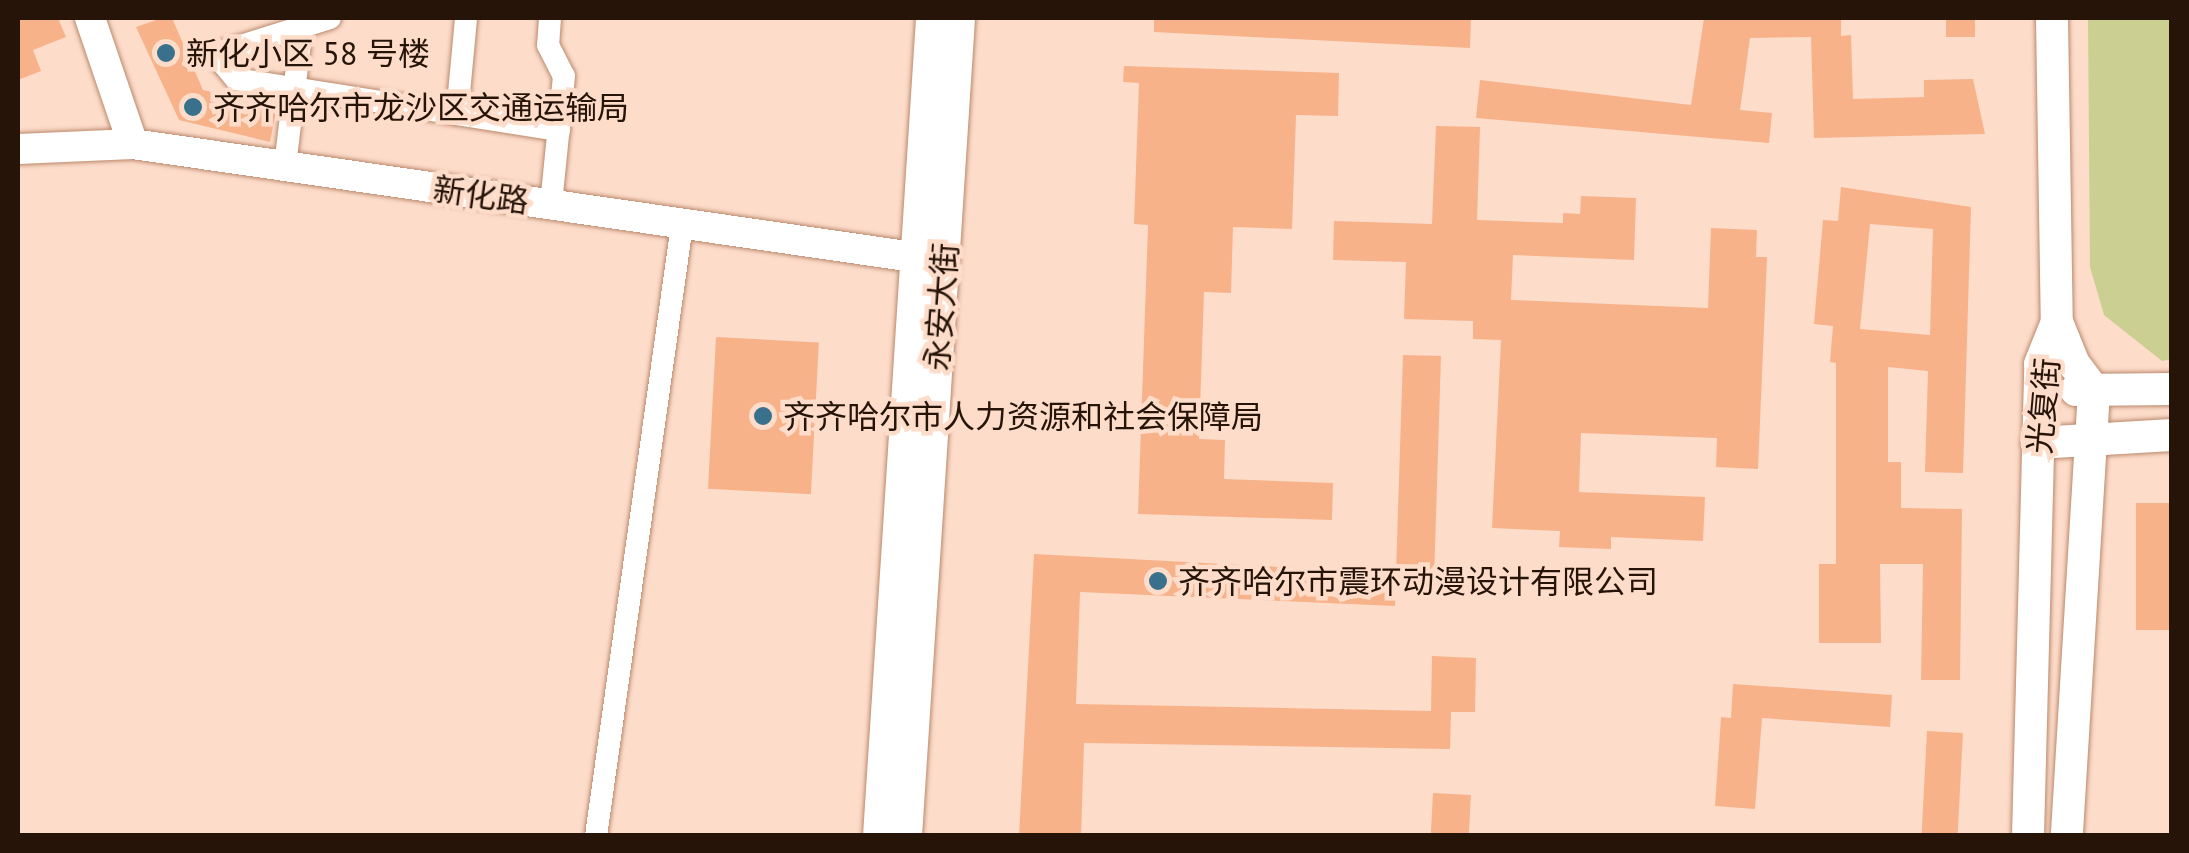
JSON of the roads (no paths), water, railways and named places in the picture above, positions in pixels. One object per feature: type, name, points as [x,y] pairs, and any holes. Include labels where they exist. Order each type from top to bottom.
[{"type":"main road","name":"永安大街","points":[[906,836],[930,259],[932,18]]},
{"type":"main road","name":"永安大街","points":[[880,836],[930,259],[960,18]]},
{"type":"main road","points":[[2052,18],[2057,322]]},
{"type":"main road","name":"光复街","points":[[2028,836],[2040,364],[2057,322]]},
{"type":"main road","name":"光复街","points":[[2057,322],[2074,364],[2094,391],[2067,836]]},
{"type":"main road","points":[[2040,387],[2094,391],[2172,389]]},
{"type":"main road","points":[[2038,444],[2172,435]]},
{"type":"street","points":[[90,18],[134,144]]},
{"type":"street","points":[[330,18],[216,54],[236,79],[559,130]]},
{"type":"street","points":[[456,114],[466,18]]},
{"type":"street","points":[[550,18],[548,45],[564,76],[551,205]]},
{"type":"street","points":[[284,166],[302,26]]},
{"type":"street","name":"新化路","points":[[18,149],[134,144],[930,259]]},
{"type":"street","points":[[596,836],[682,224]]},
{"type":"place","name":"新化小区 58 号楼","points":[[166,53]]},
{"type":"place","name":"齐齐哈尔市龙沙区交通运输局","points":[[193,107]]},
{"type":"place","name":"齐齐哈尔市人力资源和社会保障局","points":[[763,416]]},
{"type":"place","name":"齐齐哈尔市震环动漫设计有限公司","points":[[1158,581]]}]
